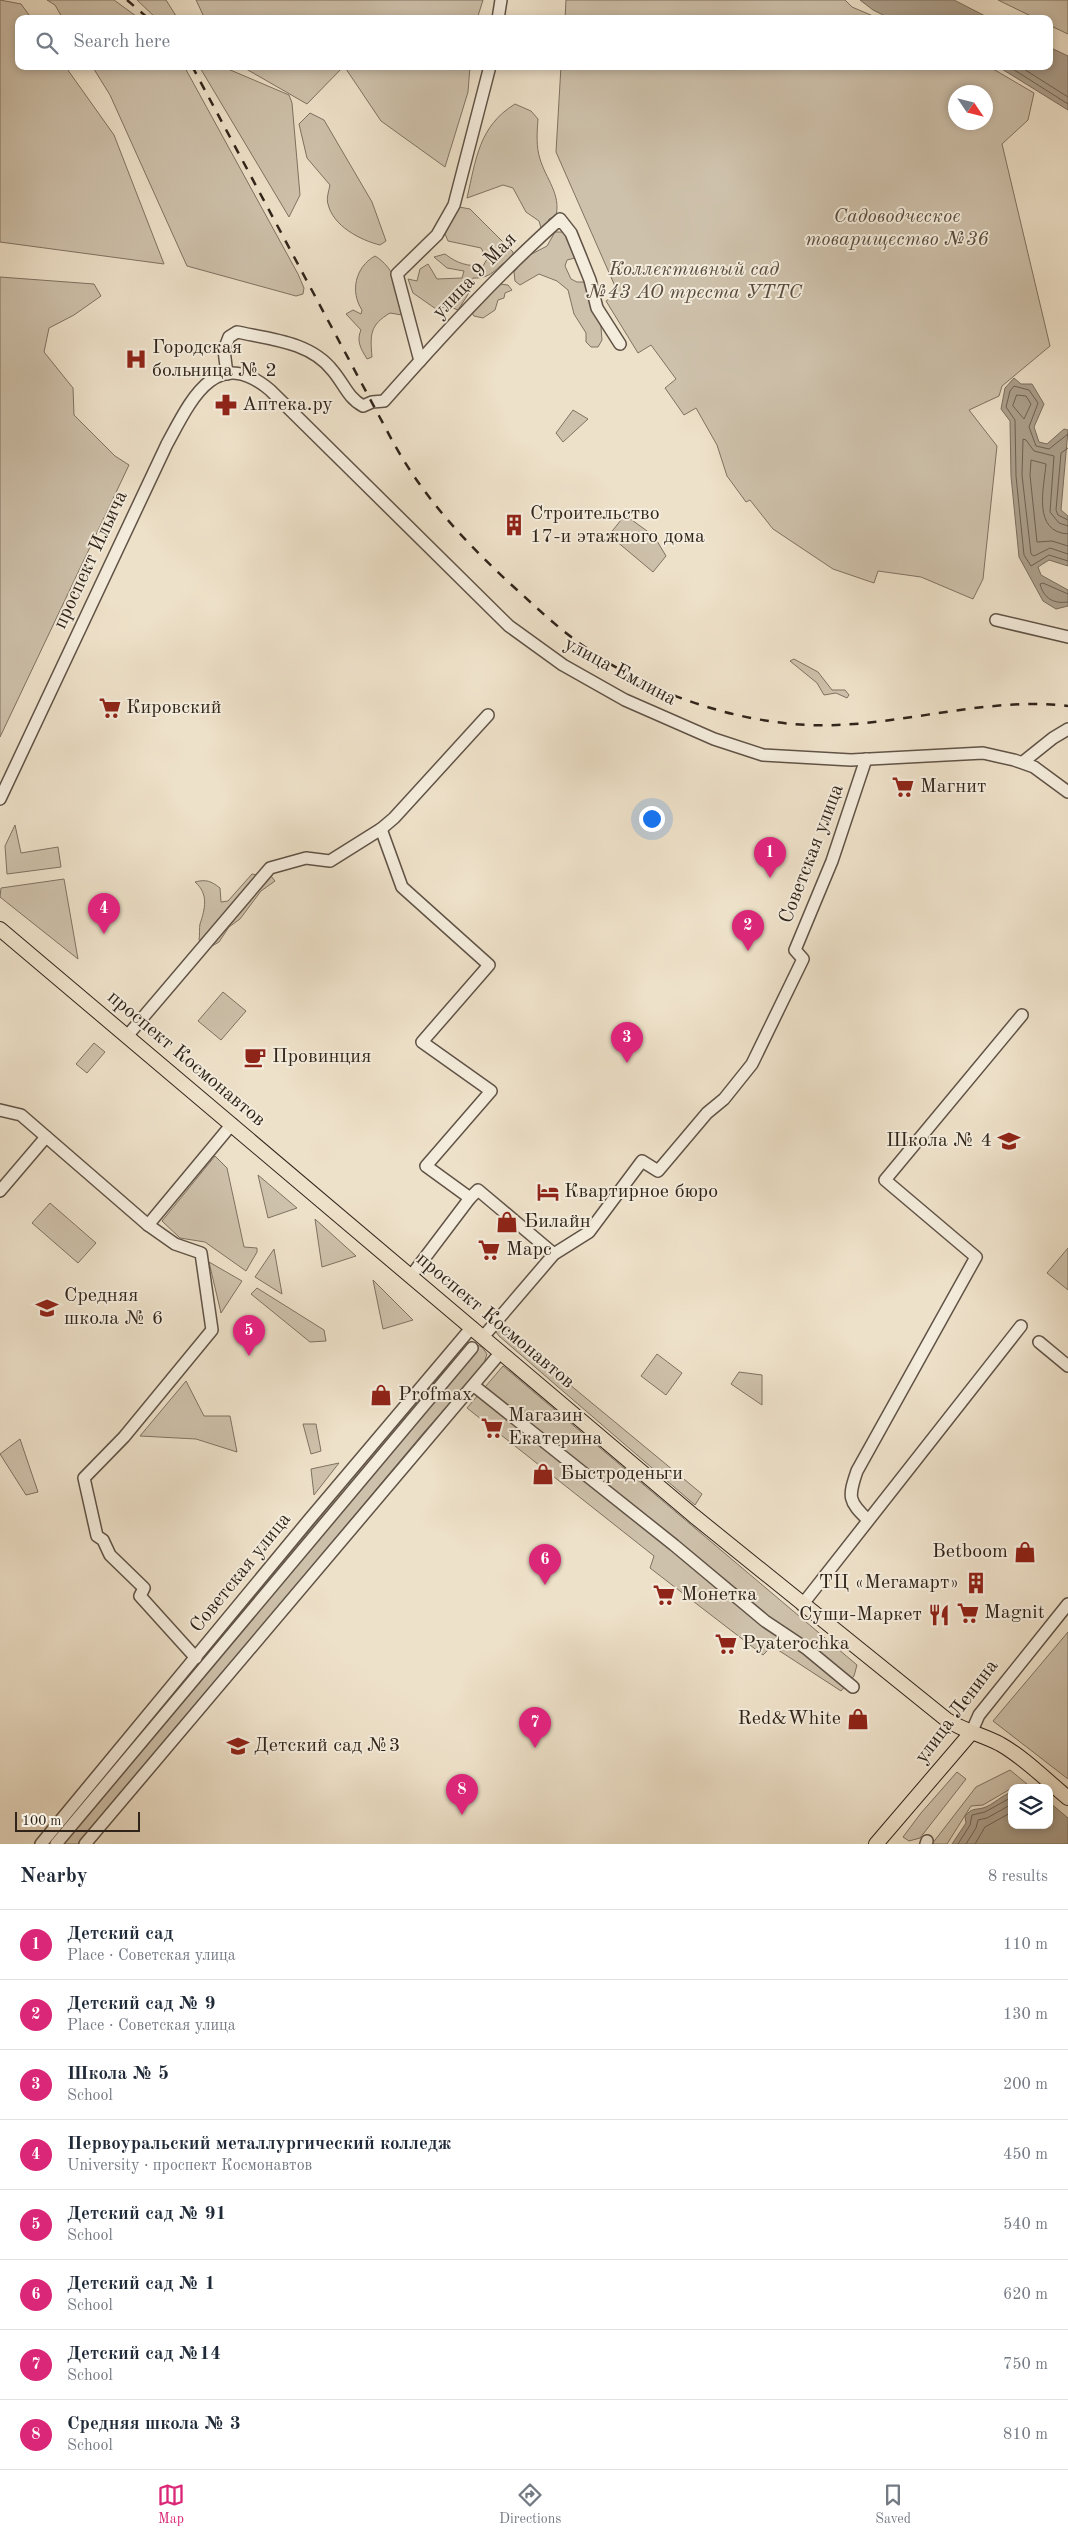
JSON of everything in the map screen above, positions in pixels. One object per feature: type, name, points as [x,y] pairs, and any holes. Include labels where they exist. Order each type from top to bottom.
[{"type":"main road","name":"проспект Космонавтов","points":[[0,929],[802,1605],[947,1720],[971,1733],[999,1744],[1020,1758],[1068,1798]]},
{"type":"main road","name":"улица Ленина","points":[[876,1844],[971,1733]]},
{"type":"street","points":[[499,15],[501,0]]},
{"type":"street","points":[[420,361],[396,274],[437,235],[454,205],[489,70]]},
{"type":"street","name":"улица 9 Мая","points":[[227,374],[224,350],[229,336],[237,332],[300,346],[320,357],[333,370],[350,397],[363,406],[372,402],[384,402],[461,318],[482,292],[560,219],[571,233],[590,280],[597,308],[620,344]]},
{"type":"street","name":"улица Емлина","points":[[227,374],[248,376],[270,390],[333,450],[509,626],[563,665],[625,700],[747,751],[782,757],[866,759],[983,753],[1023,762],[1038,770],[1068,792]]},
{"type":"street","name":"проспект Ильича","points":[[0,799],[167,444],[198,391],[211,380],[227,374]]},
{"type":"street","points":[[996,620],[1068,636]]},
{"type":"street","points":[[128,1035],[270,868],[306,858],[330,861],[381,830],[488,714]]},
{"type":"street","points":[[1023,762],[1053,738],[1068,729]]},
{"type":"street","name":"Советская улица","points":[[41,1844],[308,1521],[477,1332],[554,1254],[589,1232],[642,1161],[658,1171],[706,1113],[724,1099],[752,1064],[803,959],[795,950],[832,861],[866,759]]},
{"type":"street","points":[[381,830],[402,887],[489,965],[422,1042],[491,1092],[426,1166],[470,1198]]},
{"type":"street","points":[[868,1520],[854,1506],[850,1492],[857,1471],[976,1257],[885,1180],[1022,1015]]},
{"type":"street","points":[[0,1110],[21,1115],[148,1225],[174,1244],[201,1253],[212,1330],[135,1424],[84,1478],[97,1536],[103,1540],[110,1556],[144,1588],[140,1596],[196,1658]]},
{"type":"street","points":[[148,1225],[232,1124]]},
{"type":"street","points":[[0,1191],[46,1137]]},
{"type":"street","points":[[411,1276],[478,1190],[554,1254]]},
{"type":"street","points":[[802,1605],[1021,1326]]},
{"type":"street","points":[[1039,1342],[1068,1366]]},
{"type":"street","points":[[56,1844],[472,1348]]},
{"type":"street","points":[[85,1844],[501,1352]]},
{"type":"street","points":[[478,1389],[674,1545],[765,1621],[807,1649],[853,1687]]},
{"type":"street","name":"улица Ленина","points":[[971,1733],[978,1715],[1068,1604]]},
{"type":"green space","points":[[0,0],[21,4],[29,15],[15,15],[15,70],[68,70],[114,135],[164,264],[0,242]]},
{"type":"green space","points":[[47,0],[114,0],[135,15],[61,15],[55,5]]},
{"type":"green space","points":[[137,0],[166,0],[175,15],[153,15]]},
{"type":"green space","points":[[196,0],[483,0],[478,15],[203,15]]},
{"type":"green space","points":[[566,0],[845,0],[852,7],[871,15],[565,15]]},
{"type":"green space","points":[[998,0],[1068,0],[1068,34],[1053,27],[1053,15],[1029,15]]},
{"type":"green space","points":[[94,70],[186,70],[298,274],[304,288],[303,294],[296,296],[187,266],[110,95]]},
{"type":"green space","points":[[201,70],[230,70],[289,95],[292,103],[300,195],[289,217]]},
{"type":"green space","points":[[248,70],[340,70],[307,104]]},
{"type":"green space","points":[[347,70],[470,70],[468,92],[445,167],[381,121]]},
{"type":"green space","points":[[561,70],[995,70],[1034,93],[1028,120],[1002,144],[1050,346],[1002,386],[999,396],[969,410],[997,446],[983,579],[973,599],[921,577],[878,571],[874,583],[833,569],[773,529],[750,500],[746,502],[727,476],[717,445],[696,408],[684,415],[665,388],[676,379],[651,345],[638,353],[606,301],[618,293],[556,152]]},
{"type":"green space","points":[[515,104],[531,111],[538,119],[537,139],[539,154],[555,194],[557,208],[556,216],[549,219],[546,228],[541,228],[539,221],[526,212],[513,188],[503,185],[467,198],[477,157],[486,133],[503,113]]},
{"type":"green space","points":[[310,113],[324,120],[372,202],[386,241],[380,245],[364,240],[348,231],[335,219],[331,212],[327,200],[330,185],[307,158],[299,124]]},
{"type":"green space","points":[[459,207],[470,209],[513,252],[513,258],[491,274],[480,278],[473,278],[472,288],[458,310],[448,306],[436,309],[413,293],[408,279],[417,281],[420,269],[428,264],[437,279],[462,278],[464,271],[447,268],[434,257],[445,254],[463,264],[472,266],[483,266],[487,259],[481,248],[448,241],[445,234]]},
{"type":"green space","points":[[555,232],[563,232],[574,247],[575,258],[567,260],[565,266],[571,279],[577,282],[585,282],[601,327],[602,340],[598,347],[591,347],[586,342],[586,333],[574,314],[568,290],[557,281],[539,274],[520,285],[515,281],[514,272],[526,257],[547,246]]},
{"type":"green space","points":[[375,256],[382,261],[396,281],[401,298],[402,315],[390,313],[378,322],[372,336],[372,357],[367,359],[359,341],[361,330],[346,314],[353,310],[361,314],[362,310],[356,296],[356,280],[363,267]]},
{"type":"green space","points":[[0,277],[94,284],[101,296],[74,315],[49,328],[44,352],[73,388],[74,415],[115,456],[129,465],[0,737]]},
{"type":"green space","points":[[499,284],[508,285],[512,290],[505,293],[504,298],[498,300],[495,310],[483,318],[474,316],[471,312]]},
{"type":"green space","points":[[573,410],[588,419],[563,442],[556,433]]},
{"type":"green space","points":[[625,515],[654,536],[666,556],[653,572],[609,535]]},
{"type":"green space","points":[[794,659],[818,672],[832,690],[845,690],[849,695],[847,698],[836,693],[824,695],[817,683],[790,661]]},
{"type":"green space","points":[[15,825],[21,853],[58,847],[61,867],[7,874],[5,846]]},
{"type":"green space","points":[[252,874],[257,875],[258,878],[201,942],[199,940],[200,926],[205,902],[202,892],[195,882],[208,881],[220,888],[221,902],[228,901]]},
{"type":"green space","points":[[271,876],[275,881],[261,891],[240,919],[229,927],[219,942],[205,950],[263,878]]},
{"type":"green space","points":[[64,879],[78,959],[0,897],[1,888]]},
{"type":"green space","points":[[223,992],[246,1011],[221,1040],[198,1021]]},
{"type":"green space","points":[[94,1043],[105,1052],[87,1073],[76,1064]]},
{"type":"green space","points":[[215,1156],[227,1168],[244,1247],[257,1248],[257,1252],[246,1271],[205,1242],[180,1238],[162,1221]]},
{"type":"green space","points":[[258,1175],[297,1208],[268,1218]]},
{"type":"green space","points":[[50,1203],[96,1243],[78,1263],[32,1223]]},
{"type":"green space","points":[[315,1219],[356,1256],[322,1267]]},
{"type":"green space","points":[[1068,1248],[1068,1290],[1047,1273]]},
{"type":"green space","points":[[274,1249],[282,1294],[255,1277]]},
{"type":"green space","points":[[209,1262],[242,1281],[221,1313]]},
{"type":"green space","points":[[373,1280],[413,1320],[383,1329]]},
{"type":"green space","points":[[257,1288],[324,1330],[326,1341],[310,1342],[251,1294]]},
{"type":"green space","points":[[500,1327],[702,1494],[695,1505],[499,1336],[496,1332]]},
{"type":"green space","points":[[470,1342],[482,1347],[487,1354],[483,1366],[424,1432],[80,1844],[49,1844],[405,1415]]},
{"type":"green space","points":[[657,1354],[682,1373],[666,1395],[641,1376]]},
{"type":"green space","points":[[503,1366],[857,1665],[854,1676],[841,1691],[772,1646],[763,1655],[650,1568],[654,1556],[467,1408]]},
{"type":"green space","points":[[739,1372],[762,1375],[762,1405],[731,1384]]},
{"type":"green space","points":[[186,1381],[204,1416],[230,1416],[237,1452],[196,1439],[140,1436]]},
{"type":"green space","points":[[303,1424],[316,1424],[321,1451],[311,1454]]},
{"type":"green space","points":[[20,1439],[38,1492],[26,1495],[0,1454]]},
{"type":"green space","points":[[339,1463],[314,1495],[311,1469]]},
{"type":"green space","points":[[1068,1632],[1068,1779],[993,1721]]},
{"type":"green space","points":[[1010,1770],[1027,1784],[1008,1784],[1008,1790],[983,1805],[971,1806],[947,1844],[932,1844],[976,1787]]},
{"type":"green space","points":[[957,1772],[966,1779],[920,1838],[909,1841],[903,1837],[921,1813]]},
{"type":"water","points":[[860,0],[954,0],[983,15],[883,15]]},
{"type":"water","points":[[1053,49],[1068,56],[1068,110],[1003,70],[1053,70]]},
{"type":"water","points":[[1014,378],[1021,384],[1032,384],[1044,404],[1034,427],[1039,442],[1047,444],[1064,429],[1068,430],[1061,510],[1068,516],[1068,566],[1049,560],[1038,567],[1041,575],[1068,590],[1068,606],[1056,609],[1043,601],[1019,557],[1011,476],[1010,421],[1001,409],[1005,388]]},
{"type":"water","points":[[1008,1794],[1008,1829],[1053,1829],[1053,1805],[1068,1818],[1068,1844],[952,1844],[966,1823],[965,1816],[967,1813],[987,1807]]},
{"type":"railway","points":[[127,0],[144,15]]},
{"type":"railway","points":[[194,70],[405,463],[433,502],[464,538],[516,589],[576,640],[612,665],[672,695],[738,715],[772,722],[837,725],[895,720],[981,707],[1039,704],[1068,706]]},
{"type":"place","name":"Городская больница № 2","points":[[136,359]]},
{"type":"place","name":"Аптека.ру","points":[[226,405]]},
{"type":"place","name":"Строительство 17-и этажного дома","points":[[514,525]]},
{"type":"place","name":"Кировский","points":[[110,708]]},
{"type":"place","name":"Магнит","points":[[903,787]]},
{"type":"place","name":"Детский сад","points":[[770,878]]},
{"type":"place","name":"Первоуральский металлургический колледж","points":[[104,934]]},
{"type":"place","name":"Детский сад № 9","points":[[748,951]]},
{"type":"place","name":"Провинция","points":[[255,1057]]},
{"type":"place","name":"Школа № 5","points":[[627,1063]]},
{"type":"place","name":"Школа № 4","points":[[1009,1141]]},
{"type":"place","name":"Квартирное бюро","points":[[548,1192]]},
{"type":"place","name":"Билайн","points":[[507,1222]]},
{"type":"place","name":"Марс","points":[[489,1250]]},
{"type":"place","name":"Средняя школа № 6","points":[[47,1308]]},
{"type":"place","name":"Детский сад № 91","points":[[249,1356]]},
{"type":"place","name":"Profmax","points":[[381,1395]]},
{"type":"place","name":"Магазин Екатерина","points":[[492,1428]]},
{"type":"place","name":"Быстроденьги","points":[[543,1474]]},
{"type":"place","name":"Betboom","points":[[1025,1552]]},
{"type":"place","name":"ТЦ «Мегамарт»","points":[[976,1583]]},
{"type":"place","name":"Детский сад № 1","points":[[545,1585]]},
{"type":"place","name":"Монетка","points":[[664,1595]]},
{"type":"place","name":"Magnit","points":[[968,1613]]},
{"type":"place","name":"Суши-Маркет","points":[[939,1615]]},
{"type":"place","name":"Pyaterochka","points":[[726,1644]]},
{"type":"place","name":"Red&White","points":[[858,1719]]},
{"type":"place","name":"Детский сад №3","points":[[238,1746]]},
{"type":"place","name":"Детский сад №14","points":[[535,1748]]},
{"type":"place","name":"Средняя школа № 3","points":[[462,1815]]},
{"type":"park label","name":"Садоводческое товарищество №36","points":[[897,228]]},
{"type":"park label","name":"Коллективный сад №43 АО треста УТТС","points":[[694,282]]}]
